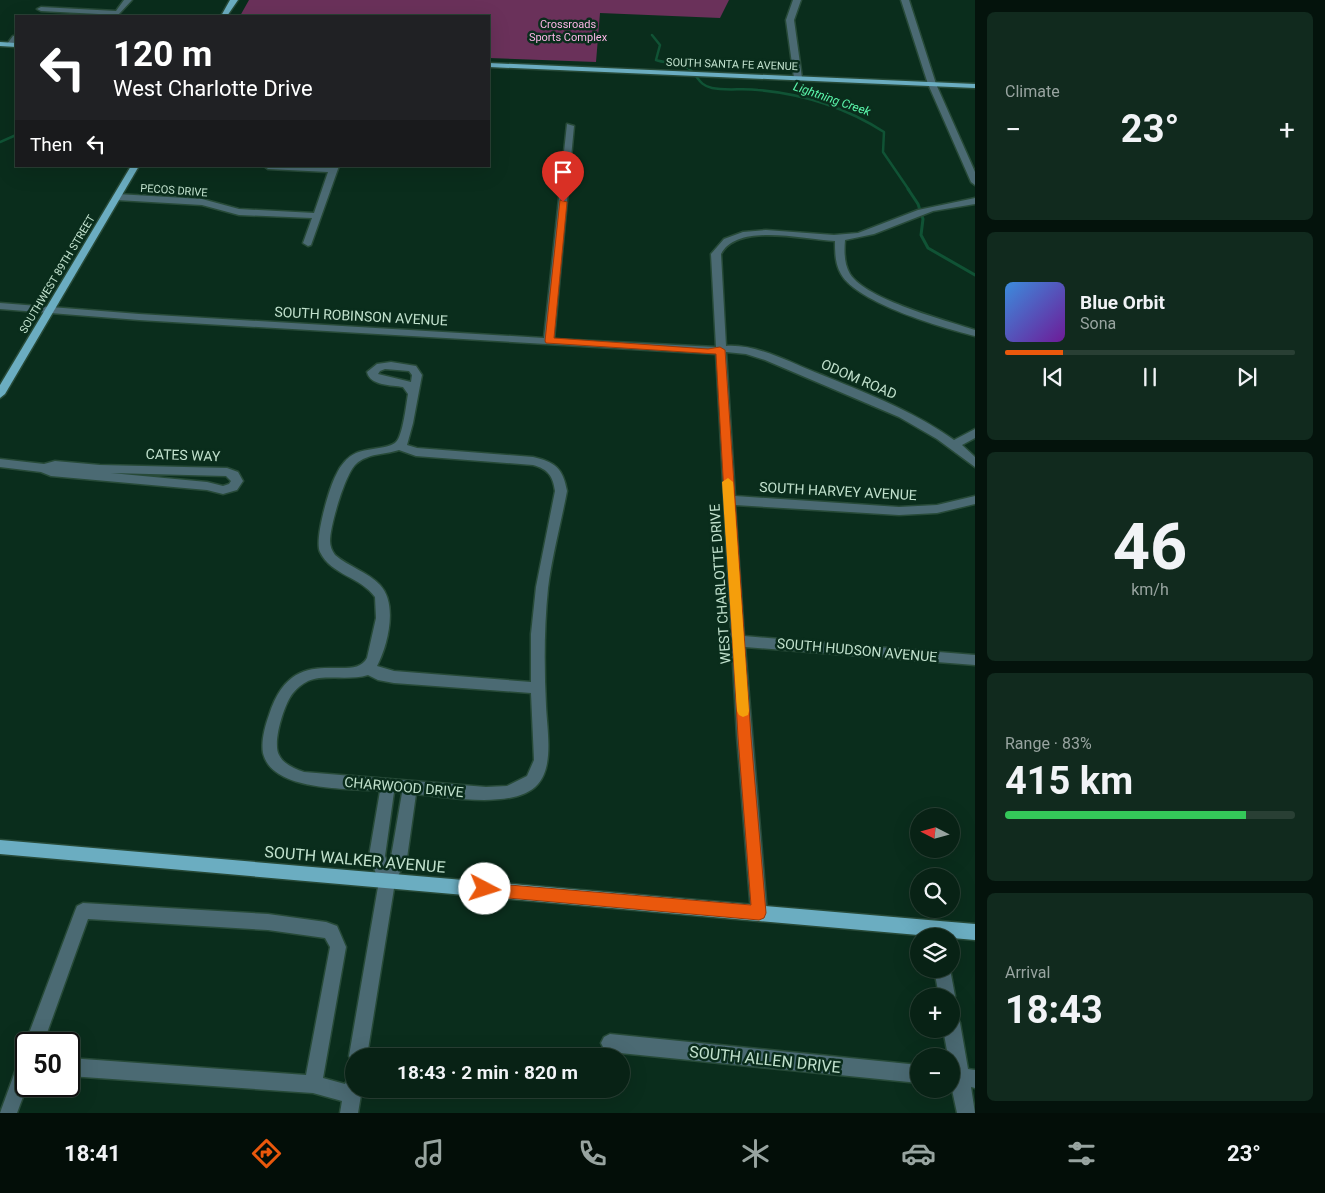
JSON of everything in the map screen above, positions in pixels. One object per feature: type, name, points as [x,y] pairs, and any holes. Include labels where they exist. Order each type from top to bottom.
[{"type":"main road","points":[[225,15],[234,0]]},
{"type":"main road","points":[[0,44],[15,42]]},
{"type":"main road","name":"SOUTH SANTA FE AVENUE","points":[[490,66],[975,86]]},
{"type":"main road","name":"SOUTHWEST 89TH STREET","points":[[0,394],[134,167]]},
{"type":"main road","name":"SOUTH WALKER AVENUE","points":[[0,847],[759,913],[910,929]]},
{"type":"main road","name":"SOUTH WALKER AVENUE","points":[[960,932],[975,932]]},
{"type":"street","points":[[37,13],[48,0]]},
{"type":"street","points":[[37,13],[118,13],[128,0]]},
{"type":"street","points":[[797,0],[790,20],[798,78]]},
{"type":"street","points":[[905,0],[932,84],[975,182]]},
{"type":"street","points":[[549,341],[570,126]]},
{"type":"street","points":[[302,167],[335,168],[308,243]]},
{"type":"street","name":"PECOS DRIVE","points":[[117,197],[202,202],[239,212],[318,216]]},
{"type":"street","points":[[975,201],[928,210],[904,218],[874,232],[840,237],[841,263],[845,274],[854,284],[881,299],[975,333]]},
{"type":"street","name":"WEST CHARLOTTE DRIVE","points":[[759,913],[744,737],[720,350],[716,254],[723,244],[741,235],[773,233],[840,237]]},
{"type":"street","name":"SOUTH ROBINSON AVENUE","points":[[0,306],[708,352],[720,350]]},
{"type":"street","name":"ODOM ROAD","points":[[720,350],[736,349],[765,357],[799,369],[887,407],[926,426],[955,444],[975,463]]},
{"type":"street","points":[[398,446],[422,453],[527,459],[545,464],[554,471],[559,479],[561,491],[542,587],[538,634],[538,688],[394,677],[378,674],[370,668],[374,658],[383,615],[381,596],[371,585],[332,560],[325,550],[324,540],[338,482],[346,465],[363,454],[398,446],[403,441],[413,393]]},
{"type":"street","points":[[955,444],[975,433]]},
{"type":"street","name":"CATES WAY","points":[[0,463],[44,468],[51,472],[99,472],[227,472],[234,475],[237,481],[234,487],[223,490],[207,486],[126,479],[99,472]]},
{"type":"street","name":"SOUTH HARVEY AVENUE","points":[[729,500],[899,511],[937,509],[975,500]]},
{"type":"street","name":"SOUTH HUDSON AVENUE","points":[[739,641],[975,660]]},
{"type":"street","name":"CHARWOOD DRIVE","points":[[370,668],[357,672],[323,673],[308,676],[288,690],[280,704],[271,735],[270,753],[276,762],[288,773],[304,778],[410,788],[498,794],[515,791],[533,780],[542,760],[538,688]]},
{"type":"street","points":[[387,881],[377,856],[388,786]]},
{"type":"street","points":[[359,1048],[387,881],[399,858],[410,788]]},
{"type":"street","points":[[38,1032],[82,911],[268,922],[326,930],[331,932],[338,948],[313,1084]]},
{"type":"street","points":[[954,1038],[962,1078],[966,1113]]},
{"type":"street","name":"SOUTH ALLEN DRIVE","points":[[610,1043],[910,1073]]},
{"type":"street","points":[[80,1068],[313,1084],[345,1089]]},
{"type":"street","points":[[8,1113],[15,1094]]},
{"type":"street","points":[[349,1113],[352,1098]]},
{"type":"green space","name":"Crossroads Sports Complex","points":[[249,0],[729,0],[720,18],[600,13],[596,62],[490,58],[490,15],[241,15]]},
{"type":"waterway","name":"Lightning Creek","points":[[652,35],[660,45],[656,60],[686,67],[693,72],[700,82],[707,86],[717,89],[752,89],[808,98],[854,115],[884,132],[883,152],[909,190]]},
{"type":"waterway","points":[[0,142],[15,135]]},
{"type":"waterway","name":"Lightning Creek","points":[[908,189],[918,204],[923,219],[921,235],[928,248],[975,275]]},
{"type":"slow traffic","points":[[728,482],[743,711]]},
{"type":"route","points":[[485,889],[759,913],[744,737],[720,350],[708,352],[549,341],[563,202]]}]
